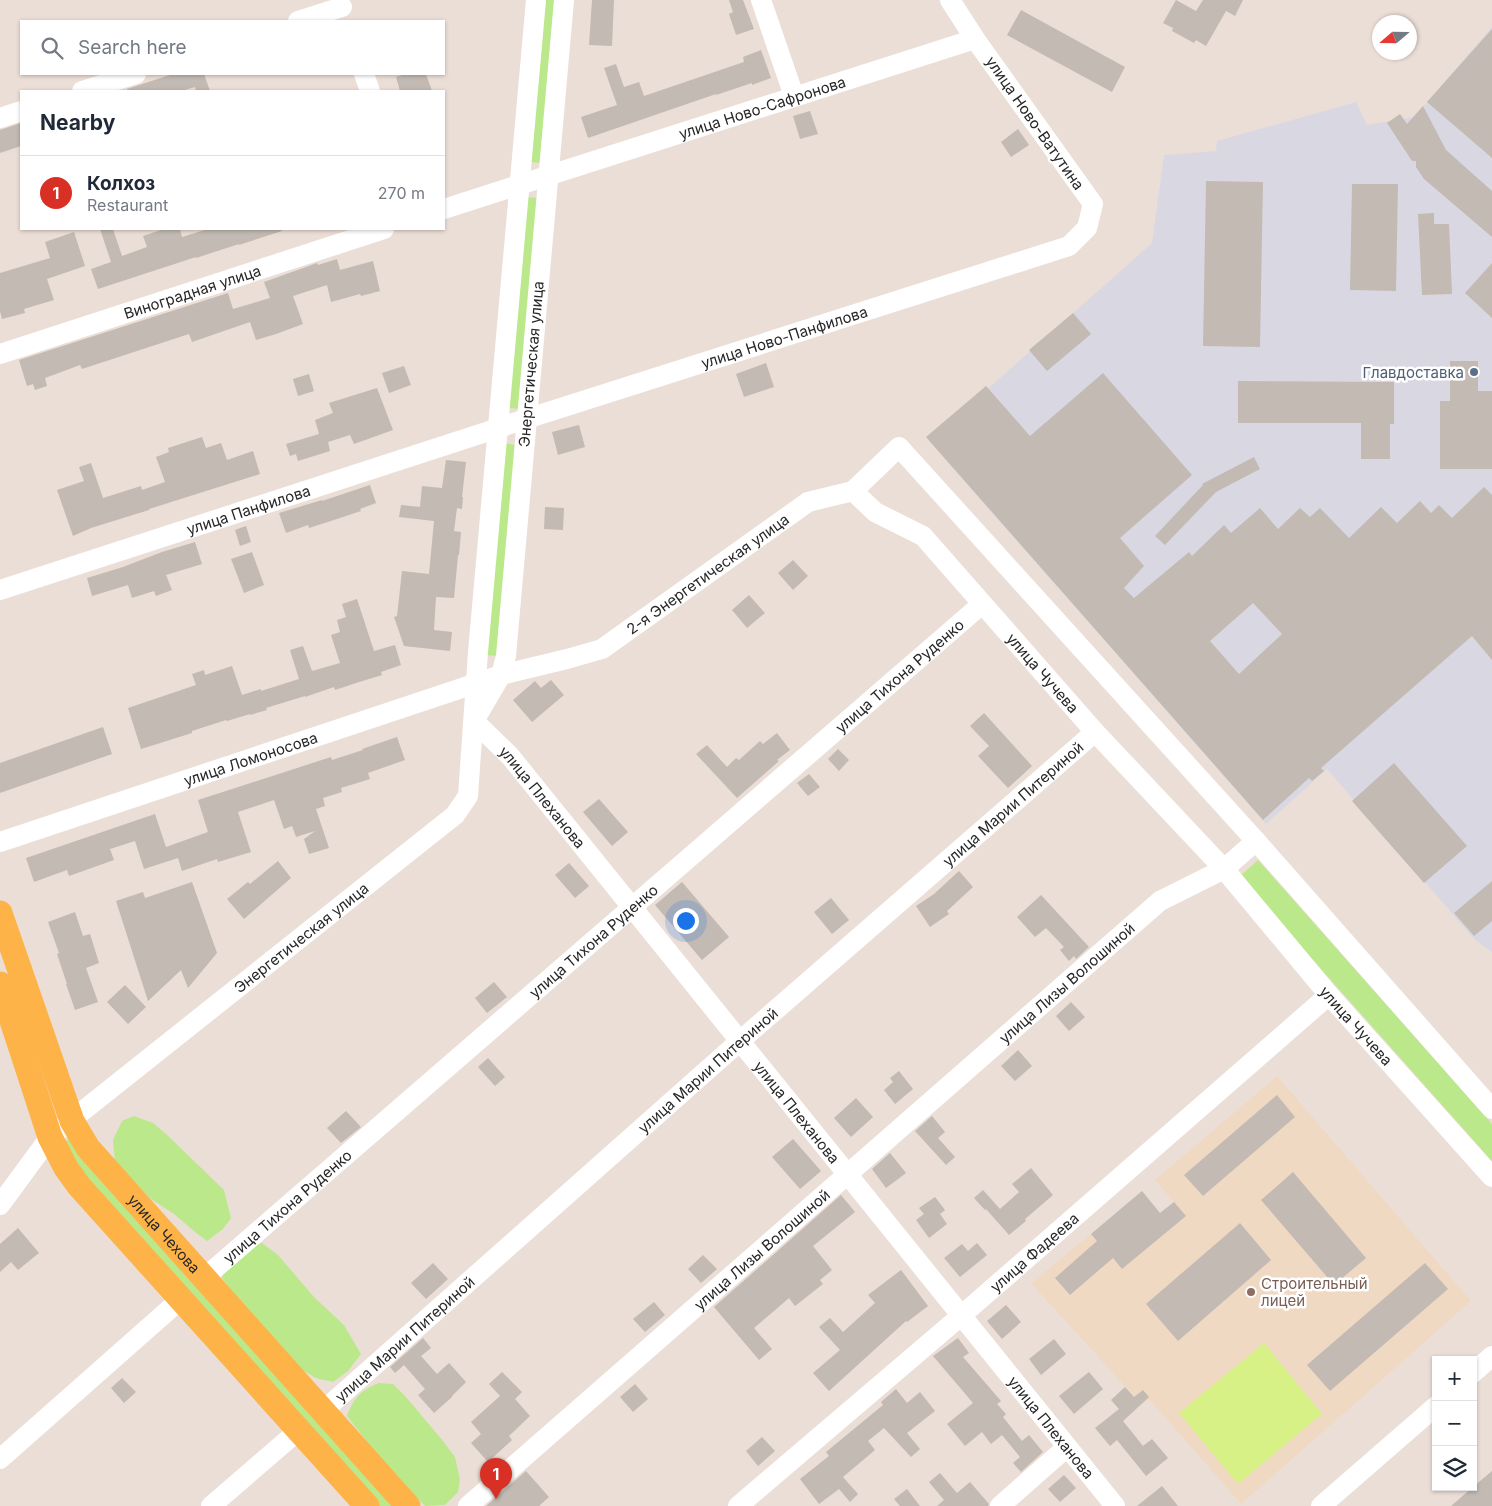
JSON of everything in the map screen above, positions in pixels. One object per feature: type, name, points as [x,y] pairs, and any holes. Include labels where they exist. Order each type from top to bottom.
[{"type":"main road","name":"улица Чехова","points":[[0,913],[72,1121],[88,1148],[408,1506]]},
{"type":"main road","name":"улица Чехова","points":[[0,984],[8,1038],[50,1137],[66,1168],[79,1186],[367,1506]]},
{"type":"street","name":"Энергетическая улица","points":[[50,1137],[455,815],[468,796],[536,0]]},
{"type":"street","name":"Энергетическая улица","points":[[474,721],[501,675],[506,656],[564,0]]},
{"type":"street","points":[[761,0],[794,96]]},
{"type":"street","name":"улица Ново-Ватутина","points":[[950,0],[975,39],[1092,204],[1087,228],[1069,246]]},
{"type":"street","points":[[302,20],[343,9]]},
{"type":"street","name":"улица Ново-Сафронова","points":[[548,175],[975,39]]},
{"type":"street","points":[[85,90],[133,75]]},
{"type":"street","points":[[364,75],[370,90]]},
{"type":"street","points":[[0,118],[20,111]]},
{"type":"street","points":[[445,209],[548,175]]},
{"type":"street","name":"Виноградная улица","points":[[0,354],[381,230]]},
{"type":"street","name":"улица Ново-Панфилова","points":[[498,428],[1069,246]]},
{"type":"street","name":"улица Панфилова","points":[[0,590],[498,428]]},
{"type":"street","name":"2-я Энергетическая улица","points":[[501,675],[602,649],[808,502],[853,491],[899,447],[1256,841]]},
{"type":"street","name":"улица Чучева","points":[[853,491],[874,512],[923,536],[1095,732],[1224,869],[1328,995],[1492,1177]]},
{"type":"street","name":"улица Тихона Руденко","points":[[204,1278],[982,604]]},
{"type":"street","name":"улица Ломоносова","points":[[0,842],[476,685],[501,675]]},
{"type":"street","name":"улица Плеханова","points":[[474,721],[510,756],[1115,1506]]},
{"type":"street","name":"улица Марии Питериной","points":[[323,1411],[740,1041],[1095,732]]},
{"type":"street","points":[[1224,869],[1256,841],[1492,1109]]},
{"type":"street","name":"улица Лизы Волошиной","points":[[468,1506],[1160,901],[1224,869]]},
{"type":"street","name":"улица Фадеева","points":[[738,1506],[962,1315],[1328,995]]},
{"type":"street","points":[[0,1205],[50,1137]]},
{"type":"street","points":[[0,1459],[181,1299]]},
{"type":"street","points":[[1477,1369],[1492,1356]]},
{"type":"street","points":[[1321,1506],[1432,1409]]},
{"type":"street","points":[[211,1506],[299,1430]]},
{"type":"street","points":[[1000,1506],[1067,1447]]},
{"type":"shaded area","points":[[1492,27],[1492,952],[1475,940],[1327,769],[1266,824],[929,441],[1152,243],[1164,155],[1216,151],[1217,141],[1356,102],[1367,125],[1414,117]]},
{"type":"shaded area","name":"Строительный лицей","points":[[1277,1076],[1471,1301],[1241,1504],[1149,1399],[1142,1405],[1031,1283],[1091,1234],[1122,1269],[1186,1216],[1155,1180]]},
{"type":"green space","points":[[543,0],[556,0],[542,163],[530,162]]},
{"type":"green space","points":[[526,197],[538,198],[520,409],[507,408]]},
{"type":"green space","points":[[504,443],[516,445],[498,656],[485,655]]},
{"type":"green space","points":[[1258,860],[1492,1124],[1492,1161],[1239,877]]},
{"type":"green space","points":[[134,1116],[153,1123],[224,1190],[231,1218],[223,1229],[207,1241],[174,1214],[151,1199],[115,1163],[113,1140],[122,1121]]},
{"type":"green space","points":[[69,1139],[394,1506],[376,1506],[84,1178],[64,1142]]},
{"type":"green space","points":[[262,1243],[278,1255],[314,1297],[344,1325],[361,1354],[348,1371],[333,1382],[314,1377],[287,1358],[263,1333],[222,1278],[227,1258]]},
{"type":"green space","points":[[1264,1343],[1322,1414],[1238,1484],[1179,1413]]},
{"type":"green space","points":[[379,1383],[393,1384],[455,1457],[460,1480],[458,1492],[445,1505],[425,1506],[385,1465],[347,1416],[352,1404],[359,1395],[367,1388]]},
{"type":"building","points":[[592,0],[614,0],[612,46],[589,45]]},
{"type":"building","points":[[729,0],[743,0],[754,29],[736,35],[729,14],[733,12]]},
{"type":"building","points":[[1176,0],[1196,11],[1203,0],[1243,0],[1235,16],[1226,11],[1206,46],[1196,40],[1194,43],[1172,31],[1173,28],[1163,23]]},
{"type":"building","points":[[1021,10],[1125,67],[1112,92],[1007,35]]},
{"type":"building","points":[[1492,29],[1492,158],[1427,102]]},
{"type":"building","points":[[761,50],[771,78],[716,94],[588,138],[581,117],[617,105],[604,68],[616,64],[624,87],[639,82],[644,96],[744,62],[743,57]]},
{"type":"building","points":[[170,75],[204,75],[210,90],[196,90],[195,87],[184,90],[127,89]]},
{"type":"building","points":[[402,75],[426,75],[432,90],[400,90],[396,77]]},
{"type":"building","points":[[1423,106],[1446,150],[1492,191],[1492,237],[1424,179],[1416,167],[1416,161],[1412,161],[1387,123],[1400,114],[1407,124]]},
{"type":"building","points":[[810,111],[818,134],[800,139],[793,116]]},
{"type":"building","points":[[20,123],[20,146],[0,153],[0,130]]},
{"type":"building","points":[[1018,129],[1029,145],[1011,157],[1001,142]]},
{"type":"building","points":[[1206,181],[1263,182],[1260,347],[1203,346]]},
{"type":"building","points":[[1352,184],[1398,184],[1396,291],[1350,290]]},
{"type":"building","points":[[1434,213],[1434,224],[1449,224],[1452,294],[1422,295],[1418,214]]},
{"type":"building","points":[[100,230],[113,230],[122,256],[147,247],[143,236],[161,230],[180,230],[182,237],[205,230],[282,231],[98,289],[91,269],[111,262]]},
{"type":"building","points":[[74,232],[85,266],[47,279],[54,300],[24,309],[25,313],[2,319],[0,311],[0,273],[50,258],[45,242]]},
{"type":"building","points":[[337,259],[340,270],[373,261],[380,291],[331,302],[327,285],[293,296],[303,324],[276,334],[256,340],[250,322],[192,342],[189,334],[82,369],[80,365],[45,378],[47,386],[35,390],[33,384],[27,386],[19,360],[228,293],[233,309],[270,298],[264,282],[317,263],[318,265]]},
{"type":"building","points":[[1492,263],[1492,318],[1465,293]]},
{"type":"building","points":[[1073,313],[1091,334],[1047,371],[1029,350]]},
{"type":"building","points":[[1450,361],[1478,361],[1478,391],[1492,391],[1492,469],[1440,469],[1440,401],[1450,401]]},
{"type":"building","points":[[766,363],[774,387],[744,397],[736,374]]},
{"type":"building","points":[[404,366],[411,385],[389,393],[382,373]]},
{"type":"building","points":[[1103,373],[1192,475],[1120,538],[1144,566],[1124,588],[1134,598],[1189,552],[1192,556],[1224,525],[1231,533],[1260,508],[1278,529],[1300,508],[1310,517],[1320,508],[1349,538],[1381,507],[1397,523],[1420,501],[1431,513],[1439,505],[1452,518],[1484,487],[1492,495],[1492,660],[1472,636],[1321,768],[1324,771],[1312,781],[1309,778],[1263,820],[926,437],[986,386],[1030,436]],"holes":[[[1253,603],[1282,634],[1239,674],[1210,641]]]},
{"type":"building","points":[[309,374],[314,391],[298,396],[293,379]]},
{"type":"building","points":[[1238,381],[1394,382],[1394,424],[1390,424],[1390,459],[1361,459],[1361,423],[1238,423]]},
{"type":"building","points":[[377,388],[393,430],[354,444],[350,435],[328,442],[330,451],[298,461],[296,454],[290,456],[286,444],[319,434],[315,420],[333,413],[329,403]]},
{"type":"building","points":[[579,425],[585,447],[558,455],[552,432]]},
{"type":"building","points":[[202,437],[206,448],[221,443],[227,460],[253,451],[260,474],[91,528],[73,536],[57,490],[84,481],[79,467],[91,463],[103,498],[141,486],[142,490],[165,482],[156,457],[169,452],[168,448]]},
{"type":"building","points":[[1254,457],[1260,469],[1216,492],[1165,545],[1155,536],[1202,484]]},
{"type":"building","points":[[446,460],[466,462],[462,509],[457,508],[454,531],[461,532],[454,598],[436,597],[434,630],[452,632],[450,651],[404,646],[394,617],[397,616],[402,571],[429,574],[434,521],[399,517],[401,505],[420,507],[422,486],[442,488]]},
{"type":"building","points":[[370,485],[376,503],[360,509],[361,511],[309,528],[308,525],[286,533],[279,513]]},
{"type":"building","points":[[545,507],[564,508],[563,530],[544,529]]},
{"type":"building","points":[[246,526],[251,542],[240,546],[235,530]]},
{"type":"building","points":[[195,542],[202,564],[166,575],[172,590],[156,596],[154,591],[132,598],[128,585],[92,596],[87,578]]},
{"type":"building","points":[[252,552],[264,585],[244,593],[231,559]]},
{"type":"building","points":[[793,560],[808,576],[793,590],[778,573]]},
{"type":"building","points":[[749,595],[765,613],[747,628],[732,610]]},
{"type":"building","points":[[357,599],[374,651],[395,645],[401,665],[381,672],[382,675],[335,690],[334,687],[266,708],[267,710],[250,715],[226,720],[141,749],[128,708],[196,685],[192,674],[204,670],[205,675],[232,666],[242,695],[299,679],[290,650],[303,646],[312,671],[340,663],[331,635],[340,632],[337,620],[346,617],[342,604]]},
{"type":"building","points":[[551,680],[564,695],[532,722],[513,700],[535,681],[541,688]]},
{"type":"building","points":[[984,713],[1032,766],[1008,788],[978,756],[989,746],[970,726]]},
{"type":"building","points":[[103,727],[112,754],[0,793],[0,763]]},
{"type":"building","points":[[777,733],[790,750],[737,798],[696,754],[707,745],[727,767],[736,758],[739,760],[760,741],[763,744]]},
{"type":"building","points":[[397,737],[405,760],[368,773],[370,779],[341,788],[342,792],[323,798],[325,806],[316,809],[329,848],[309,854],[304,839],[315,831],[296,837],[292,826],[284,829],[274,800],[238,812],[251,852],[218,862],[217,859],[182,871],[178,858],[144,869],[135,841],[110,849],[114,860],[69,876],[67,870],[34,882],[26,858],[155,814],[166,847],[208,832],[198,800],[331,757],[332,760]]},
{"type":"building","points":[[838,749],[849,760],[839,771],[828,759]]},
{"type":"building","points":[[1394,763],[1467,846],[1424,883],[1352,801]]},
{"type":"building","points":[[809,774],[820,787],[808,796],[797,783]]},
{"type":"building","points":[[599,799],[628,832],[612,846],[583,812]]},
{"type":"building","points":[[278,861],[291,878],[244,919],[227,899],[248,882],[250,884]]},
{"type":"building","points":[[569,863],[589,886],[575,898],[555,875]]},
{"type":"building","points":[[959,871],[973,887],[947,911],[949,914],[930,927],[916,906],[934,894]]},
{"type":"building","points":[[1492,881],[1492,921],[1474,936],[1454,913]]},
{"type":"building","points":[[192,882],[217,953],[188,988],[181,970],[148,1001],[116,901],[143,892],[145,898]]},
{"type":"building","points":[[682,882],[729,937],[702,960],[655,905]]},
{"type":"building","points":[[1041,895],[1089,947],[1076,959],[1074,956],[1069,961],[1060,950],[1064,947],[1046,928],[1035,937],[1017,917]]},
{"type":"building","points":[[831,898],[849,920],[832,934],[814,912]]},
{"type":"building","points":[[75,912],[83,936],[90,934],[99,963],[86,968],[98,1002],[75,1010],[48,922]]},
{"type":"building","points":[[494,982],[507,997],[487,1013],[475,998]]},
{"type":"building","points":[[125,985],[146,1007],[128,1024],[107,1002]]},
{"type":"building","points":[[1071,1002],[1085,1017],[1069,1031],[1056,1016]]},
{"type":"building","points":[[1018,1050],[1032,1066],[1015,1081],[1001,1066]]},
{"type":"building","points":[[488,1058],[505,1077],[495,1086],[478,1067]]},
{"type":"building","points":[[899,1071],[913,1089],[895,1104],[884,1090],[893,1082],[890,1078]]},
{"type":"building","points":[[1277,1095],[1295,1117],[1203,1196],[1184,1175]]},
{"type":"building","points":[[856,1098],[873,1117],[851,1137],[834,1118]]},
{"type":"building","points":[[346,1111],[361,1127],[341,1143],[327,1128]]},
{"type":"building","points":[[932,1116],[945,1132],[938,1138],[955,1157],[946,1165],[915,1131]]},
{"type":"building","points":[[793,1139],[821,1171],[800,1189],[772,1157]]},
{"type":"building","points":[[890,1153],[906,1173],[886,1188],[872,1169]]},
{"type":"building","points":[[1031,1168],[1053,1195],[1009,1235],[974,1198],[983,1190],[1000,1209],[1019,1192],[1012,1184]]},
{"type":"building","points":[[1293,1172],[1366,1258],[1334,1285],[1261,1200]]},
{"type":"building","points":[[1142,1191],[1160,1213],[1174,1202],[1186,1216],[1122,1269],[1113,1258],[1070,1295],[1055,1278],[1097,1241],[1091,1234]]},
{"type":"building","points":[[841,1195],[855,1212],[813,1246],[832,1270],[820,1280],[823,1284],[795,1306],[789,1298],[754,1328],[772,1349],[759,1360],[714,1307]]},
{"type":"building","points":[[935,1197],[945,1210],[940,1214],[947,1224],[929,1238],[916,1220],[924,1214],[919,1208]]},
{"type":"building","points":[[1240,1223],[1271,1260],[1178,1341],[1146,1304]]},
{"type":"building","points":[[18,1228],[39,1253],[18,1270],[11,1262],[0,1272],[0,1244]]},
{"type":"building","points":[[977,1243],[987,1255],[960,1277],[944,1258],[962,1244],[968,1251]]},
{"type":"building","points":[[703,1255],[717,1269],[701,1283],[688,1269]]},
{"type":"building","points":[[433,1263],[448,1279],[426,1299],[411,1283]]},
{"type":"building","points":[[1425,1263],[1448,1289],[1330,1391],[1307,1365]]},
{"type":"building","points":[[901,1270],[928,1306],[906,1321],[829,1391],[813,1373],[840,1350],[819,1327],[830,1318],[843,1332],[875,1303],[868,1295]]},
{"type":"building","points":[[654,1302],[665,1315],[645,1332],[633,1319]]},
{"type":"building","points":[[1006,1305],[1021,1322],[1002,1339],[987,1321]]},
{"type":"building","points":[[423,1338],[431,1348],[421,1356],[437,1374],[449,1363],[466,1382],[434,1413],[418,1395],[425,1389],[404,1365],[395,1373],[390,1367]]},
{"type":"building","points":[[958,1338],[969,1353],[963,1357],[1001,1401],[997,1404],[1006,1414],[1003,1417],[1022,1441],[1029,1435],[1043,1452],[1021,1472],[1013,1463],[1020,1457],[1002,1435],[991,1444],[982,1432],[965,1446],[947,1424],[973,1403],[933,1356]]},
{"type":"building","points":[[1054,1339],[1066,1354],[1041,1375],[1029,1359]]},
{"type":"building","points":[[502,1372],[522,1392],[515,1399],[530,1416],[509,1436],[512,1440],[488,1462],[471,1443],[481,1434],[471,1422],[500,1396],[489,1384]]},
{"type":"building","points":[[1089,1372],[1103,1389],[1074,1414],[1059,1396]]},
{"type":"building","points":[[122,1378],[136,1392],[124,1403],[111,1388]]},
{"type":"building","points":[[635,1384],[648,1399],[633,1412],[620,1397]]},
{"type":"building","points":[[1125,1387],[1134,1397],[1143,1390],[1149,1397],[1123,1421],[1143,1446],[1152,1439],[1168,1458],[1146,1476],[1117,1440],[1110,1446],[1095,1428],[1119,1409],[1111,1400]]},
{"type":"building","points":[[896,1389],[907,1403],[920,1392],[935,1411],[907,1433],[920,1449],[911,1457],[884,1428],[868,1441],[875,1450],[843,1477],[858,1494],[850,1502],[839,1489],[819,1504],[800,1479],[829,1456],[826,1452],[883,1405],[881,1402]]},
{"type":"building","points":[[762,1437],[775,1451],[758,1466],[746,1451]]},
{"type":"building","points":[[526,1471],[549,1497],[539,1506],[486,1506]]},
{"type":"building","points":[[1492,1471],[1492,1506],[1451,1506],[1468,1491],[1477,1491],[1477,1484]]},
{"type":"building","points":[[940,1473],[957,1493],[970,1482],[989,1504],[988,1506],[937,1506],[944,1500],[929,1482]]},
{"type":"building","points":[[1064,1475],[1076,1488],[1060,1502],[1048,1489]]},
{"type":"building","points":[[1162,1486],[1178,1506],[1137,1506]]},
{"type":"building","points":[[907,1489],[920,1506],[900,1506],[894,1499]]},
{"type":"place","name":"Главдоставка","points":[[1474,372]]},
{"type":"place","name":"Строительный лицей","points":[[1251,1292]]},
{"type":"place","name":"Колхоз","points":[[496,1499]]}]
